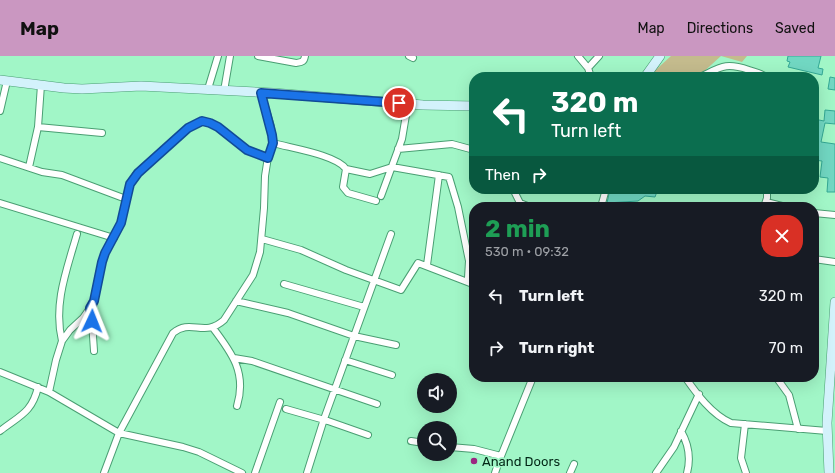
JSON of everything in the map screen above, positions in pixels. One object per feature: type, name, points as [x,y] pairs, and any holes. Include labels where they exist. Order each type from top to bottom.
[{"type":"main road","points":[[649,72],[660,56]]},
{"type":"main road","points":[[3,80],[82,89],[141,86],[208,89],[408,104],[469,106]]},
{"type":"main road","points":[[829,473],[827,431],[835,302]]},
{"type":"street","points":[[208,89],[218,56]]},
{"type":"street","points":[[224,91],[230,56]]},
{"type":"street","points":[[258,56],[296,63],[304,60],[305,56]]},
{"type":"street","points":[[578,56],[588,68],[589,72]]},
{"type":"street","points":[[588,68],[598,56]]},
{"type":"street","points":[[710,72],[728,65],[736,66],[752,72]]},
{"type":"street","points":[[0,111],[3,80]]},
{"type":"street","points":[[29,168],[38,127],[41,85]]},
{"type":"street","points":[[104,473],[119,433],[173,334],[184,327],[205,329],[213,328],[224,320],[253,274],[257,264],[262,239],[265,176],[268,158],[273,143],[271,126],[261,93]]},
{"type":"street","points":[[381,196],[402,139],[408,104]]},
{"type":"street","points":[[49,392],[62,341],[70,330],[83,318],[94,301],[105,253],[124,216],[130,184],[138,173],[188,128],[202,121],[218,127],[247,150],[268,158]]},
{"type":"street","points":[[38,127],[102,133]]},
{"type":"street","points":[[273,143],[327,157],[343,164],[346,169],[343,187],[345,191],[376,201]]},
{"type":"street","points":[[398,149],[452,144],[469,149]]},
{"type":"street","points":[[0,158],[42,172],[62,175],[126,199]]},
{"type":"street","points":[[346,169],[370,174],[392,167],[449,177],[458,207],[469,261],[469,280]]},
{"type":"street","points":[[427,266],[438,175]]},
{"type":"street","points":[[0,203],[114,238]]},
{"type":"street","points":[[819,213],[835,215]]},
{"type":"street","points":[[62,341],[59,321],[61,292],[77,234]]},
{"type":"street","points":[[307,473],[324,419],[391,234]]},
{"type":"street","points":[[262,239],[301,250],[346,270],[401,290],[418,263],[469,283]]},
{"type":"street","points":[[819,259],[835,262]]},
{"type":"street","points":[[284,284],[364,307]]},
{"type":"street","points":[[236,301],[288,313],[354,336],[396,345]]},
{"type":"street","points":[[90,308],[94,351]]},
{"type":"street","points":[[213,328],[234,358],[240,390],[236,406]]},
{"type":"street","points":[[234,358],[252,361],[376,404]]},
{"type":"street","points":[[345,360],[392,375]]},
{"type":"street","points":[[0,372],[49,392],[119,433],[199,452],[241,473]]},
{"type":"street","points":[[495,473],[531,382]]},
{"type":"street","points":[[689,382],[720,418],[731,423],[827,431]]},
{"type":"street","points":[[780,382],[789,395],[798,429]]},
{"type":"street","points":[[0,431],[31,406],[38,387]]},
{"type":"street","points":[[656,473],[674,447],[699,394]]},
{"type":"street","points":[[255,473],[280,402]]},
{"type":"street","points":[[286,409],[324,419],[368,435]]},
{"type":"street","points":[[744,424],[741,458],[746,473]]},
{"type":"street","points":[[681,431],[687,442],[690,462],[687,473]]},
{"type":"street","points":[[410,441],[417,442]]},
{"type":"street","points":[[457,448],[479,450],[501,456]]},
{"type":"street","points":[[570,473],[574,464]]},
{"type":"shaded area","points":[[671,56],[721,56],[703,72],[653,72]]},
{"type":"shaded area","points":[[721,56],[747,56],[742,62]]},
{"type":"building","points":[[788,56],[821,56],[818,68],[823,69],[822,75],[819,74],[819,72],[809,72],[788,67],[790,62],[787,61]]},
{"type":"building","points":[[830,77],[835,78],[835,90],[828,89]]},
{"type":"building","points":[[825,110],[835,111],[835,124],[825,123],[821,142],[835,144],[835,192],[827,192],[828,178],[820,177],[822,161],[819,161],[819,120],[824,121]]},
{"type":"building","points":[[609,194],[656,194],[655,197],[645,196],[638,201],[607,202]]},
{"type":"place","name":"Anand Doors","points":[[474,461]]},
{"type":"route","points":[[92,321],[90,308],[94,301],[100,270],[105,253],[118,231],[124,216],[127,192],[132,179],[188,128],[202,121],[210,123],[218,127],[247,150],[268,158],[273,143],[271,126],[261,93],[399,103]]}]
